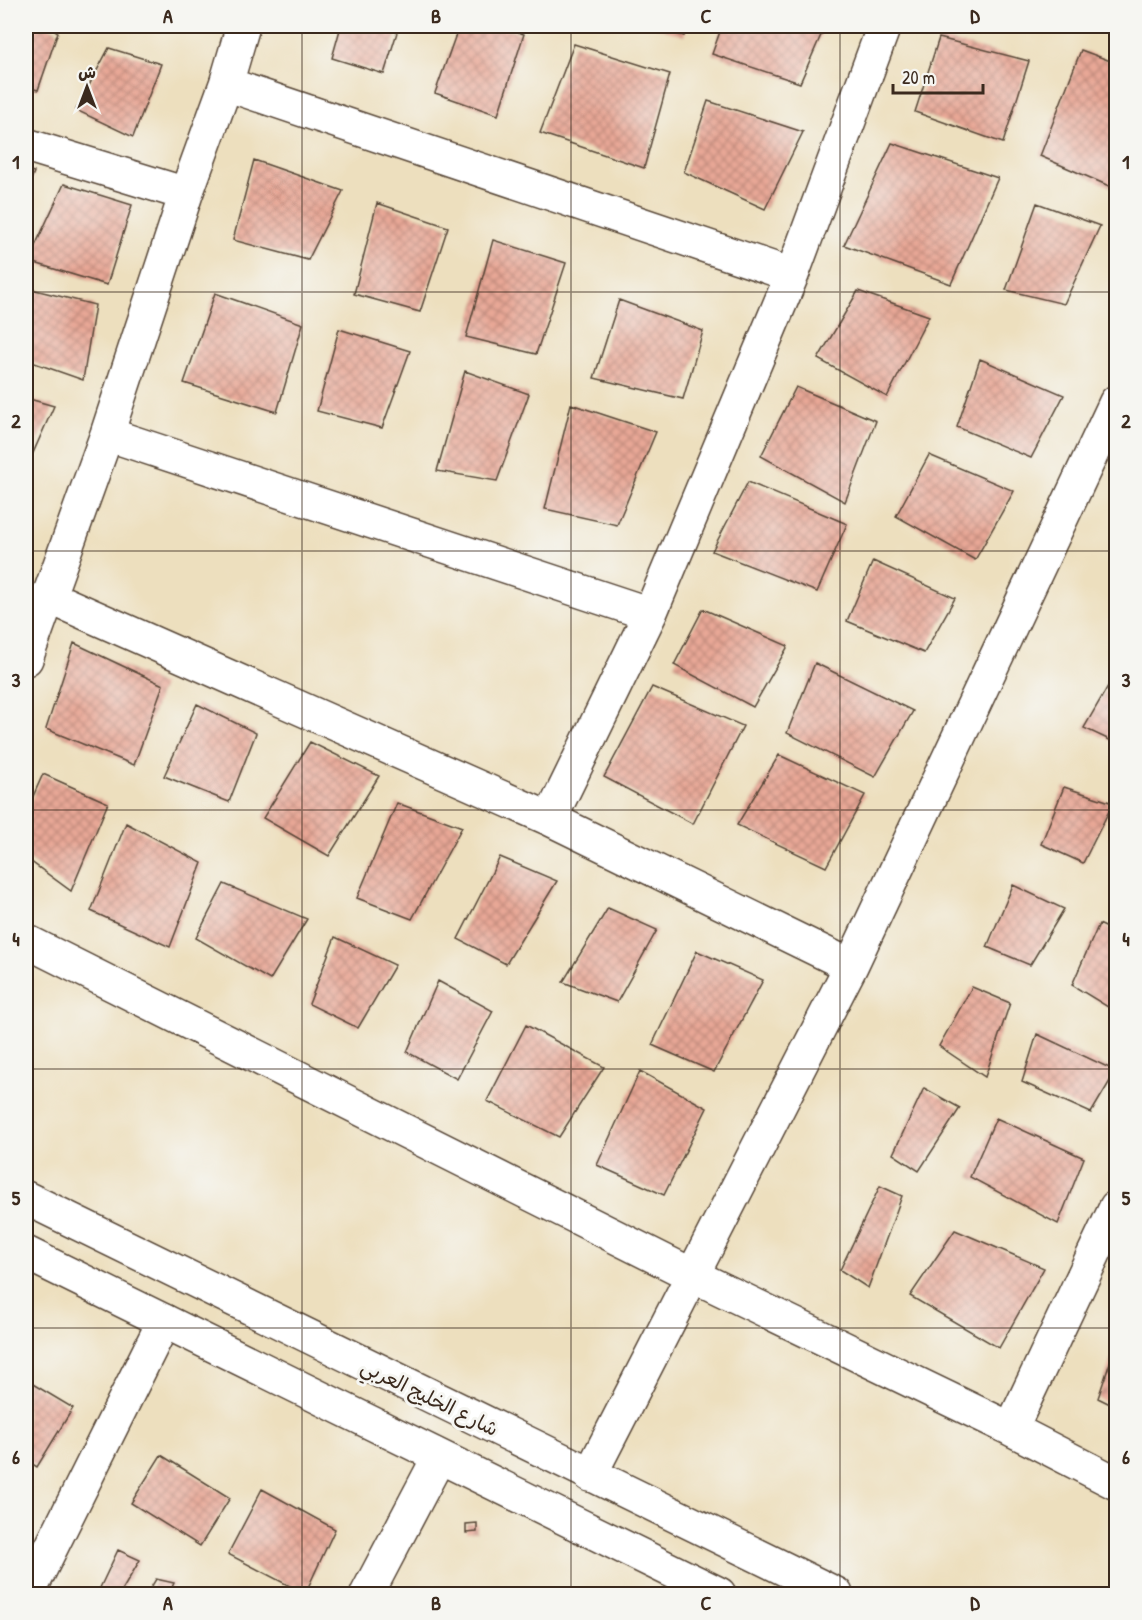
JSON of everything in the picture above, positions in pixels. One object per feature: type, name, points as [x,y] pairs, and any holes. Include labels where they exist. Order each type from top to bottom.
[{"type":"street","points":[[26,659],[107,434],[186,194],[226,84],[243,26]]},
{"type":"street","points":[[550,819],[650,614],[792,275],[884,26]]},
{"type":"street","points":[[226,84],[792,275]]},
{"type":"street","points":[[26,145],[186,194]]},
{"type":"street","points":[[590,1475],[851,966],[1116,402]]},
{"type":"street","points":[[107,434],[650,614]]},
{"type":"street","points":[[47,596],[550,819],[851,966]]},
{"type":"street","points":[[26,941],[692,1275],[1011,1429],[1116,1483]]},
{"type":"street","name":"شارع الخليج العربي","points":[[26,1198],[836,1594]]},
{"type":"street","points":[[1011,1429],[1116,1208]]},
{"type":"street","points":[[26,1253],[719,1594]]},
{"type":"street","points":[[28,1594],[164,1322]]},
{"type":"street","points":[[367,1594],[439,1457]]},
{"type":"building","points":[[26,26],[48,26],[58,32],[38,90],[26,87]]},
{"type":"building","points":[[341,26],[399,26],[384,74],[332,58]]},
{"type":"building","points":[[459,26],[495,26],[524,34],[498,115],[435,93]]},
{"type":"building","points":[[653,26],[687,26],[684,36]]},
{"type":"building","points":[[722,26],[825,26],[800,83],[712,54]]},
{"type":"building","points":[[939,38],[1029,61],[1003,143],[915,112]]},
{"type":"building","points":[[574,44],[670,74],[644,168],[540,133]]},
{"type":"building","points":[[109,48],[161,64],[133,137],[76,110]]},
{"type":"building","points":[[1081,50],[1116,63],[1116,189],[1040,156]]},
{"type":"building","points":[[708,101],[803,132],[765,209],[684,172]]},
{"type":"building","points":[[892,143],[998,178],[951,284],[844,245]]},
{"type":"building","points":[[254,160],[343,191],[308,260],[233,240]]},
{"type":"building","points":[[26,170],[34,172],[26,193]]},
{"type":"building","points":[[64,184],[132,205],[107,285],[28,261]]},
{"type":"building","points":[[377,203],[448,227],[420,312],[354,294]]},
{"type":"building","points":[[1037,203],[1100,226],[1064,304],[1006,290]]},
{"type":"building","points":[[493,240],[566,263],[536,354],[466,337]]},
{"type":"building","points":[[27,288],[95,305],[83,380],[26,360]]},
{"type":"building","points":[[858,291],[929,316],[887,397],[818,359]]},
{"type":"building","points":[[215,293],[303,324],[277,412],[184,383]]},
{"type":"building","points":[[619,300],[703,331],[683,399],[594,378]]},
{"type":"building","points":[[339,329],[410,351],[382,428],[317,411]]},
{"type":"building","points":[[980,359],[1064,395],[1031,458],[957,427]]},
{"type":"building","points":[[465,371],[529,394],[497,481],[437,471]]},
{"type":"building","points":[[796,387],[876,421],[845,502],[761,456]]},
{"type":"building","points":[[26,398],[54,406],[33,453],[26,451]]},
{"type":"building","points":[[571,404],[656,432],[617,525],[545,509]]},
{"type":"building","points":[[929,455],[1014,491],[975,560],[896,516]]},
{"type":"building","points":[[748,482],[847,524],[817,592],[712,551]]},
{"type":"building","points":[[873,561],[955,598],[924,653],[847,621]]},
{"type":"building","points":[[703,609],[788,646],[753,707],[674,665]]},
{"type":"building","points":[[74,643],[163,685],[134,765],[46,729]]},
{"type":"building","points":[[815,663],[913,711],[875,777],[787,733]]},
{"type":"building","points":[[1111,681],[1116,683],[1116,743],[1084,728]]},
{"type":"building","points":[[652,687],[743,726],[693,824],[604,777]]},
{"type":"building","points":[[197,704],[256,733],[229,802],[164,776]]},
{"type":"building","points":[[310,742],[379,776],[329,856],[263,818]]},
{"type":"building","points":[[779,755],[865,795],[826,867],[737,825]]},
{"type":"building","points":[[43,774],[108,803],[71,891],[26,858],[26,812]]},
{"type":"building","points":[[1064,787],[1113,803],[1083,863],[1041,844]]},
{"type":"building","points":[[397,803],[462,827],[412,919],[357,898]]},
{"type":"building","points":[[126,823],[202,863],[170,947],[91,911]]},
{"type":"building","points":[[500,857],[557,881],[506,964],[458,939]]},
{"type":"building","points":[[224,884],[307,919],[270,980],[196,938]]},
{"type":"building","points":[[1013,885],[1064,909],[1030,965],[987,947]]},
{"type":"building","points":[[608,908],[657,930],[617,1002],[563,982]]},
{"type":"building","points":[[1099,924],[1116,932],[1116,1012],[1072,985]]},
{"type":"building","points":[[335,937],[395,965],[358,1028],[309,1004]]},
{"type":"building","points":[[697,951],[763,980],[714,1072],[652,1045]]},
{"type":"building","points":[[438,981],[493,1011],[457,1079],[407,1052]]},
{"type":"building","points":[[972,987],[1010,1003],[985,1077],[939,1046]]},
{"type":"building","points":[[526,1025],[604,1067],[559,1137],[487,1101]]},
{"type":"building","points":[[1037,1034],[1116,1071],[1091,1113],[1022,1082]]},
{"type":"building","points":[[640,1071],[707,1108],[664,1195],[597,1165]]},
{"type":"building","points":[[924,1088],[960,1108],[919,1171],[893,1154]]},
{"type":"building","points":[[996,1118],[1084,1158],[1058,1224],[970,1177]]},
{"type":"building","points":[[880,1186],[902,1196],[868,1288],[840,1270]]},
{"type":"building","points":[[955,1230],[1044,1268],[999,1348],[910,1296]]},
{"type":"building","points":[[1116,1345],[1116,1407],[1098,1398]]},
{"type":"building","points":[[26,1380],[73,1408],[37,1467],[26,1460]]},
{"type":"building","points":[[161,1455],[230,1498],[200,1546],[131,1503]]},
{"type":"building","points":[[262,1489],[335,1529],[305,1594],[228,1554]]},
{"type":"building","points":[[477,1523],[477,1532],[466,1533],[466,1524]]},
{"type":"building","points":[[118,1550],[140,1560],[120,1594],[98,1592]]},
{"type":"building","points":[[156,1579],[174,1583],[169,1594],[147,1594]]}]
